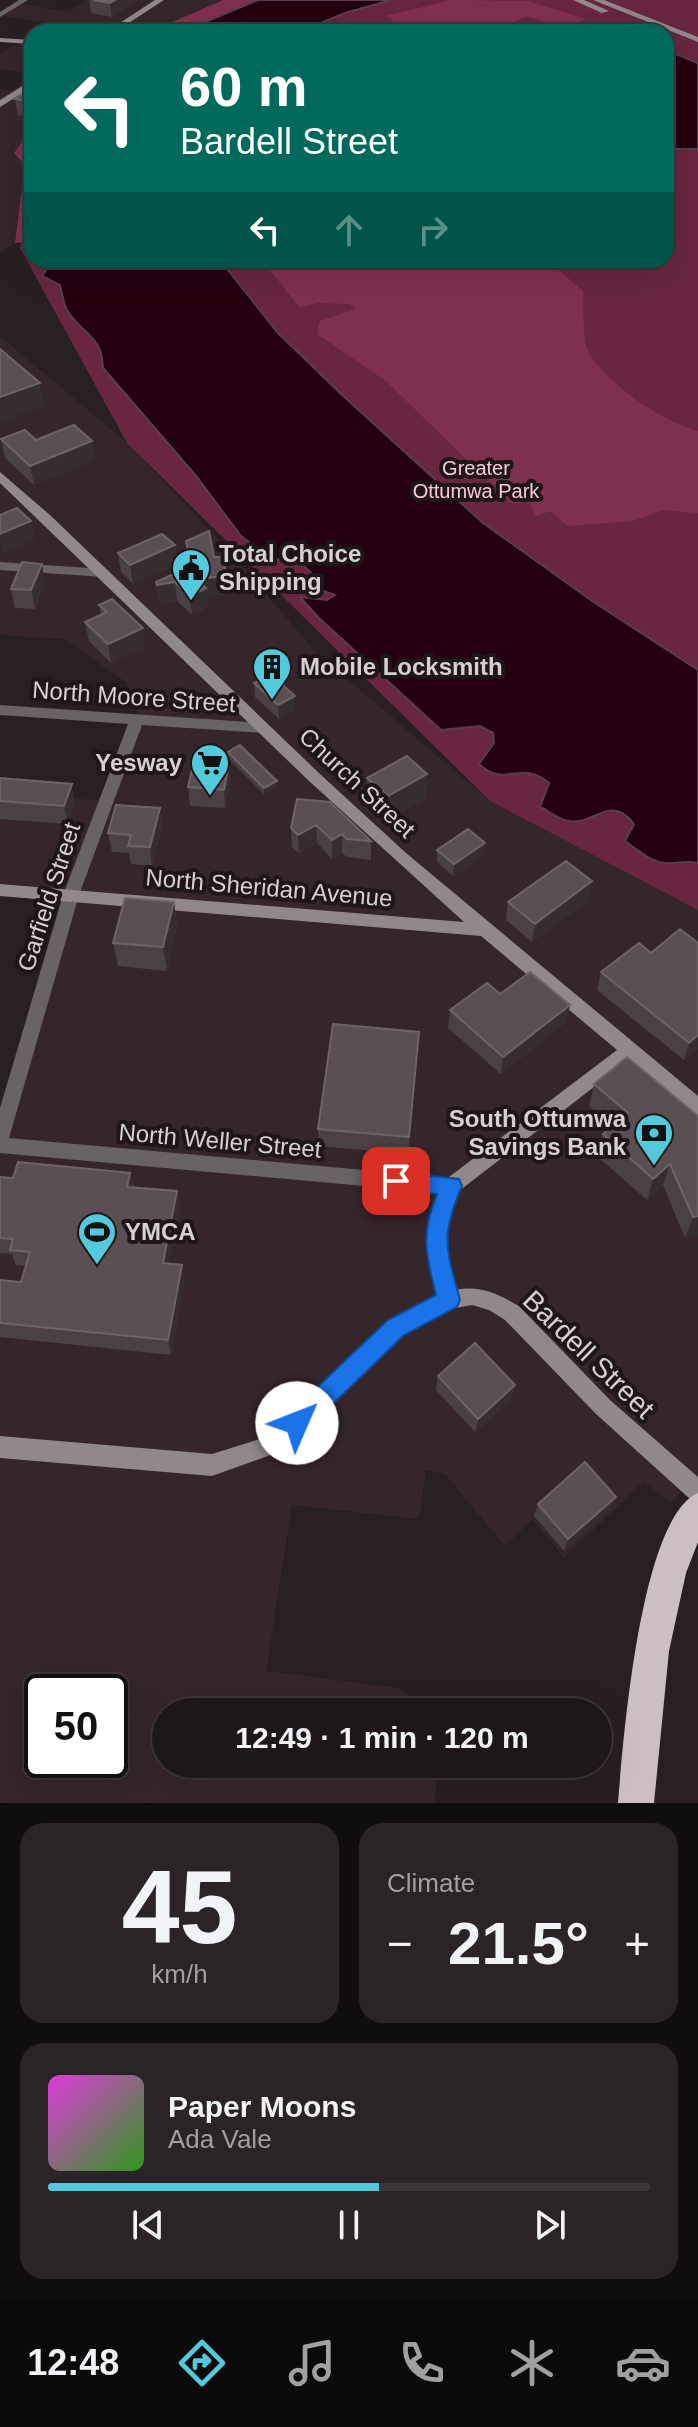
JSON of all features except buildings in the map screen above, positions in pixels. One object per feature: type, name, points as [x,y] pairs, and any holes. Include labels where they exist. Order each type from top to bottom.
[{"type":"highway","points":[[636,1803],[646,1693],[662,1596],[690,1521],[698,1509]]},
{"type":"main road","points":[[122,24],[160,0]]},
{"type":"main road","points":[[577,0],[637,24]]},
{"type":"main road","points":[[597,0],[658,24]]},
{"type":"main road","points":[[674,30],[698,40]]},
{"type":"main road","points":[[674,39],[698,48]]},
{"type":"main road","points":[[0,40],[24,42]]},
{"type":"main road","points":[[0,104],[24,88]]},
{"type":"main road","name":"Church Street","points":[[0,476],[362,822],[698,1107]]},
{"type":"main road","name":"North Sheridan Avenue","points":[[0,890],[486,930]]},
{"type":"main road","points":[[0,1447],[212,1465],[269,1446],[396,1328],[449,1300],[436,1251],[437,1220],[452,1186],[630,1050]]},
{"type":"main road","name":"Bardell Street","points":[[449,1300],[472,1296],[494,1302],[512,1313],[603,1407],[698,1491]]},
{"type":"street","points":[[0,15],[24,0]]},
{"type":"street","points":[[0,566],[104,573]]},
{"type":"street","name":"North Moore Street","points":[[0,710],[264,728]]},
{"type":"street","name":"Garfield Street","points":[[0,1142],[71,895],[137,720]]},
{"type":"street","name":"North Weller Street","points":[[0,1142],[452,1186]]},
{"type":"shaded area","points":[[87,0],[223,0],[168,24],[54,24],[0,15],[19,3],[68,12]]},
{"type":"shaded area","points":[[223,0],[258,0],[200,24],[168,24]]},
{"type":"shaded area","points":[[258,0],[391,0],[318,24],[200,24]]},
{"type":"shaded area","points":[[452,0],[528,1],[586,19],[573,24],[551,24],[527,16],[510,24],[385,24],[394,20],[385,16]]},
{"type":"shaded area","points":[[17,44],[24,44],[24,74],[0,69],[0,54]]},
{"type":"shaded area","points":[[674,53],[698,63],[698,149],[674,149]]},
{"type":"shaded area","points":[[24,81],[24,141],[21,146],[24,179],[15,243],[0,253],[0,89],[10,91]]},
{"type":"shaded area","points":[[24,139],[24,164],[14,153]]},
{"type":"shaded area","points":[[24,173],[24,242],[15,243]]},
{"type":"shaded area","points":[[48,268],[226,268],[278,333],[483,523],[592,601],[698,670],[698,863],[665,863],[644,855],[625,841],[634,824],[617,811],[578,821],[558,817],[540,807],[549,783],[539,776],[530,773],[497,774],[479,764],[494,743],[493,733],[480,726],[441,730],[300,597],[327,600],[335,595],[315,588],[315,577],[304,566],[269,557],[241,536],[197,477],[103,368],[99,348],[67,310],[60,285],[42,276]]},
{"type":"shaded area","points":[[268,268],[556,268],[583,291],[585,341],[597,365],[622,389],[653,411],[698,431],[698,513],[663,510],[633,521],[567,526],[551,511],[536,516],[528,502],[512,504],[386,381],[317,334],[320,321],[356,309],[350,304],[319,303],[299,307]]},
{"type":"shaded area","points":[[0,336],[127,443],[218,539],[317,653],[490,801],[698,910],[698,1477],[671,1502],[643,1482],[564,1558],[532,1519],[505,1546],[445,1474],[426,1470],[419,1519],[292,1505],[266,1671],[399,1688],[413,1698],[152,1698],[152,1778],[436,1778],[435,1803],[0,1803],[0,1139],[71,896],[0,890],[0,793],[106,801],[137,720],[137,703],[126,682],[64,639],[0,635]]},
{"type":"green space","name":"Greater Ottumwa Park","points":[[240,0],[698,0],[698,910],[490,801],[127,443],[31,268],[674,268],[674,24],[192,24]]},
{"type":"green space","name":"Greater Ottumwa Park","points":[[24,231],[24,255],[20,248]]},
{"type":"place","name":"Total Choice Shipping","points":[[191,602]]},
{"type":"place","name":"Mobile Locksmith","points":[[272,701]]},
{"type":"place","name":"Yesway","points":[[210,797]]},
{"type":"place","name":"South Ottumwa Savings Bank","points":[[654,1167]]},
{"type":"place","name":"YMCA","points":[[97,1266]]},
{"type":"route","points":[[297,1423],[396,1328],[449,1300],[436,1251],[437,1220],[452,1186],[396,1181]]}]
